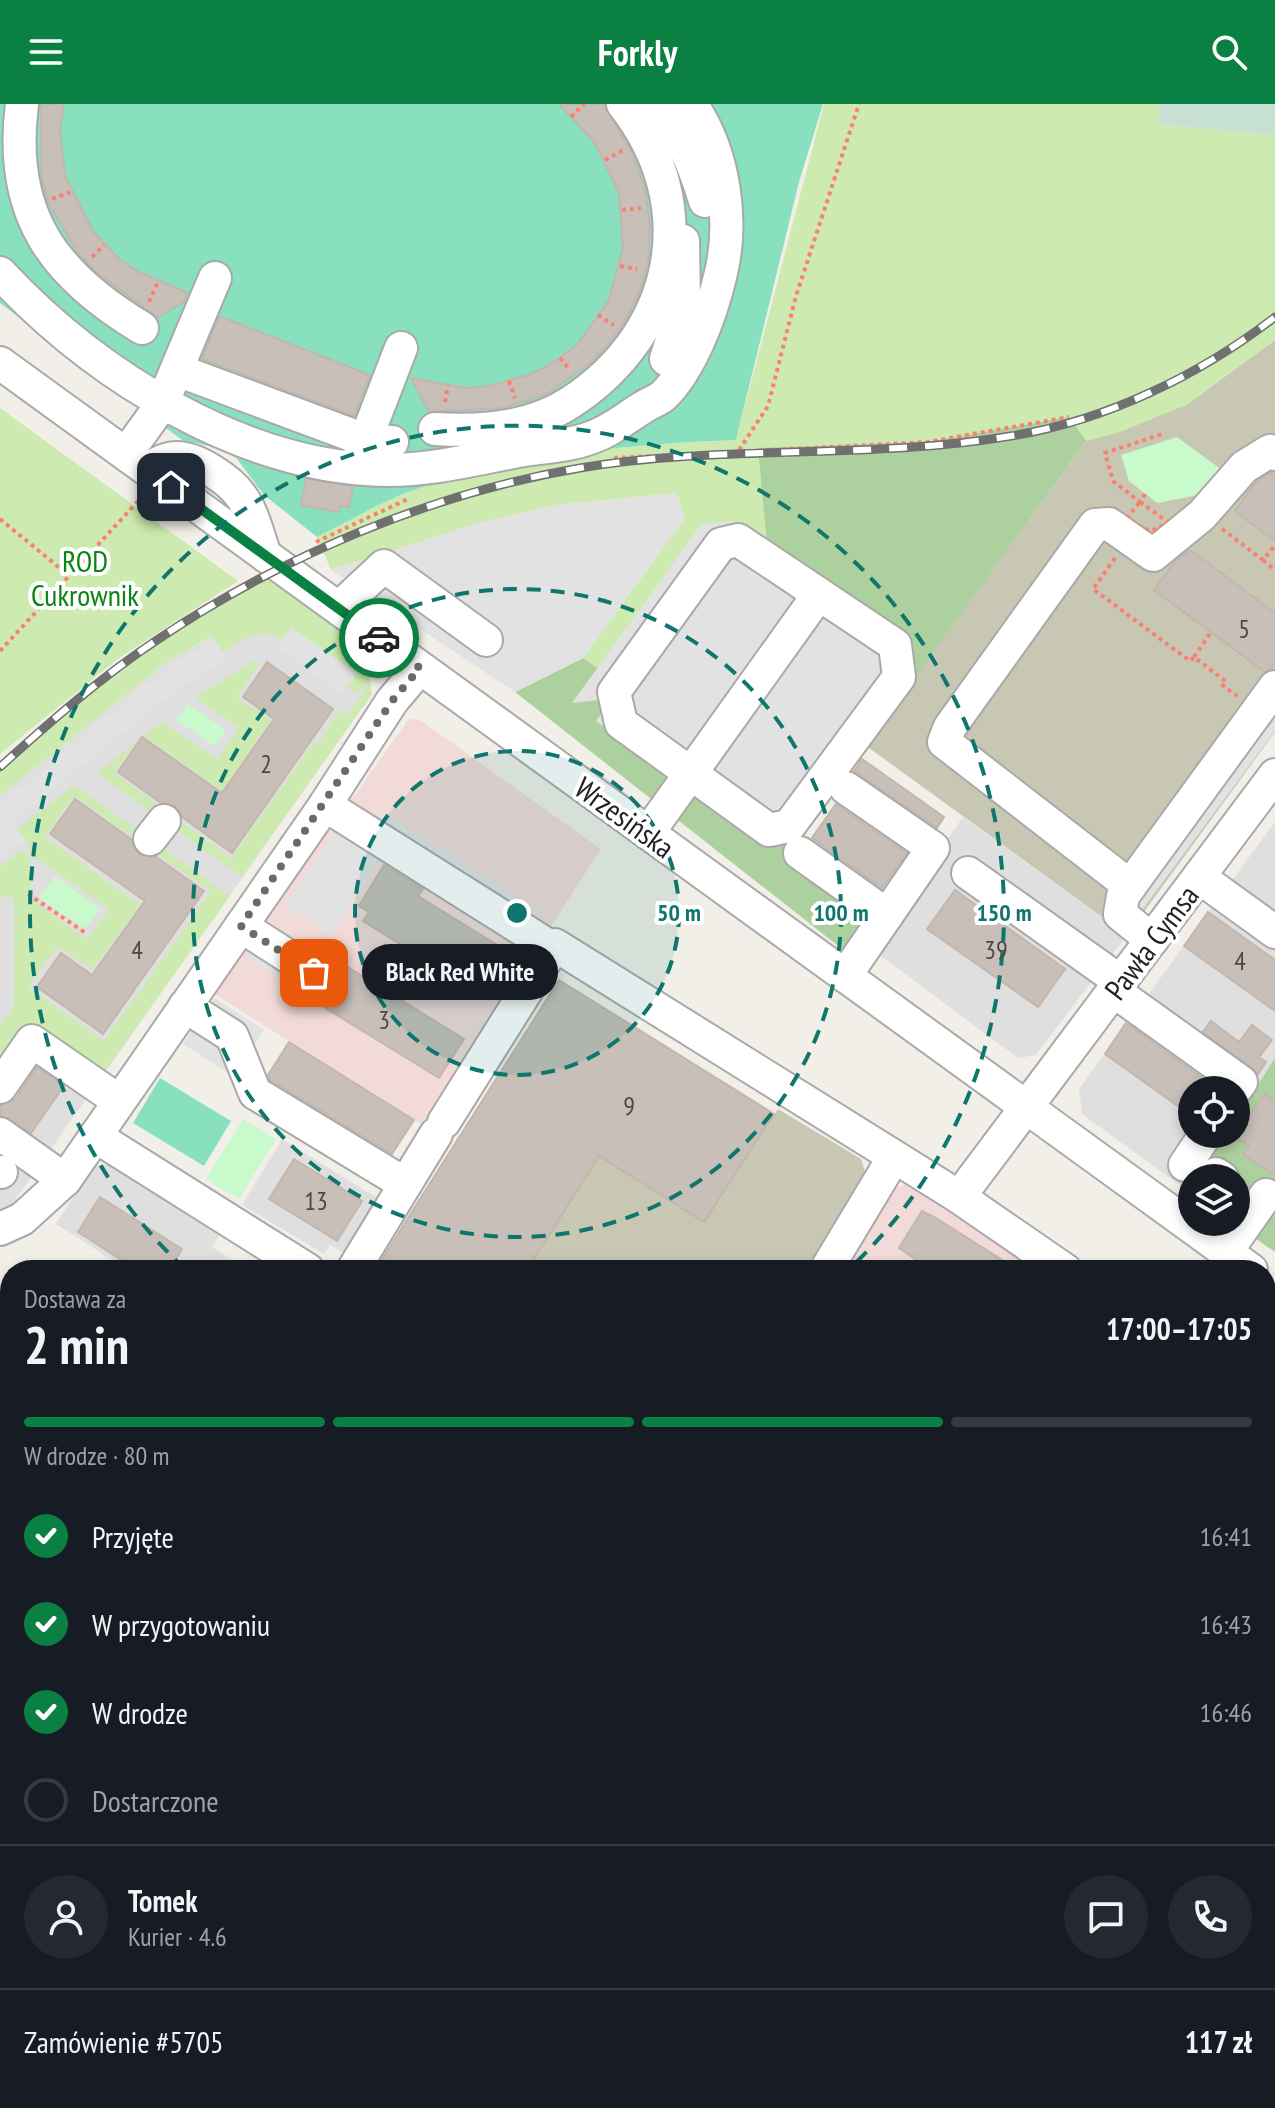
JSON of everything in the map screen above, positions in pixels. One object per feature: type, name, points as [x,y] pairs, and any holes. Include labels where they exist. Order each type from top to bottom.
[{"type":"street","points":[[623,104],[655,156],[669,194],[681,228],[686,280],[684,302],[667,357],[641,408]]},
{"type":"street","points":[[654,104],[670,121],[695,170],[717,254],[717,291]]},
{"type":"street","points":[[177,370],[423,469],[568,444],[618,426],[641,408],[661,398],[687,360],[717,291],[728,244],[726,206],[708,138],[691,104]]},
{"type":"street","points":[[0,151],[21,105]]},
{"type":"street","points":[[21,105],[20,173],[24,195],[44,240],[71,277],[97,299],[142,321]]},
{"type":"street","points":[[435,429],[493,429],[551,412],[571,402],[617,363],[648,320],[660,294],[669,247],[669,194]]},
{"type":"street","points":[[0,245],[3,262],[42,318]]},
{"type":"street","points":[[0,273],[42,318],[162,404],[239,439],[307,458],[371,450]]},
{"type":"street","points":[[138,473],[162,404],[215,278]]},
{"type":"street","points":[[371,450],[401,348]]},
{"type":"street","name":"Wrzesińska","points":[[0,363],[138,473],[195,504],[1237,1260]]},
{"type":"street","points":[[195,504],[217,476],[239,439]]},
{"type":"street","points":[[1130,886],[944,742],[950,727],[1095,525],[1109,524],[1153,555],[1202,515],[1244,467],[1270,451],[1275,454]]},
{"type":"street","points":[[138,473],[163,460],[179,458],[217,476],[243,497],[265,555]]},
{"type":"street","points":[[738,540],[819,594],[895,645],[899,677],[789,826],[769,830],[621,723],[614,692],[721,544],[738,540]]},
{"type":"street","points":[[339,608],[384,566],[486,640]]},
{"type":"street","points":[[648,833],[819,594]]},
{"type":"street","points":[[0,1229],[22,1219],[65,1180],[325,805],[392,701],[420,668]]},
{"type":"street","points":[[1152,940],[1120,914],[1123,896],[1275,687]]},
{"type":"street","name":"Pawła Cymsa","points":[[959,1197],[1275,775]]},
{"type":"street","points":[[845,976],[933,848],[846,788]]},
{"type":"street","points":[[325,805],[552,948]]},
{"type":"street","points":[[800,853],[887,915]]},
{"type":"street","points":[[968,873],[1233,1076]]},
{"type":"street","points":[[1199,877],[1275,932]]},
{"type":"street","points":[[241,926],[314,973]]},
{"type":"street","points":[[359,1260],[555,945],[959,1197],[1048,1260]]},
{"type":"street","points":[[185,1006],[232,1036],[255,1093],[405,1184]]},
{"type":"street","points":[[0,1087],[32,1041],[119,1101]]},
{"type":"street","points":[[0,1134],[65,1180]]},
{"type":"street","points":[[95,1136],[292,1260]]},
{"type":"street","points":[[832,1260],[894,1157]]},
{"type":"street","points":[[1238,1260],[1239,1236]]},
{"type":"path","points":[[571,117],[584,104]]},
{"type":"path","points":[[739,450],[768,406],[796,296],[859,104]]},
{"type":"path","points":[[142,321],[158,282]]},
{"type":"path","points":[[605,458],[928,442],[1069,417]]},
{"type":"path","points":[[1145,494],[1140,502],[1113,481],[1105,453],[1162,434]]},
{"type":"path","points":[[0,651],[67,574],[138,473]]},
{"type":"path","points":[[316,542],[423,493]]},
{"type":"path","points":[[0,519],[67,574]]},
{"type":"path","points":[[1223,530],[1275,570]]},
{"type":"path","points":[[1263,560],[1275,545]]},
{"type":"path","points":[[1105,598],[1190,661],[1211,632]]},
{"type":"path","points":[[1194,657],[1218,675]]},
{"type":"path","points":[[28,894],[87,934]]},
{"type":"shaded area","points":[[1160,104],[1275,104],[1275,135],[1158,124]]},
{"type":"shaded area","points":[[1275,340],[1275,732],[1127,935],[865,745],[1089,437],[1186,405]]},
{"type":"shaded area","points":[[677,493],[684,519],[583,658],[515,692],[331,570],[482,522],[557,505]]},
{"type":"shaded area","points":[[731,521],[907,641],[791,845],[768,846],[596,721],[610,703],[606,699],[572,703],[702,524]]},
{"type":"shaded area","points":[[264,605],[367,675],[372,694],[10,1207],[0,1213],[0,796],[163,665]]},
{"type":"shaded area","points":[[291,627],[357,674],[342,694],[277,648]]},
{"type":"shaded area","points":[[214,639],[228,659],[178,689],[11,823],[26,840],[0,859],[0,804],[166,669]]},
{"type":"shaded area","points":[[1275,705],[1275,731],[1142,910],[1130,901]]},
{"type":"shaded area","points":[[409,719],[420,720],[601,849],[422,1125],[213,993]]},
{"type":"shaded area","points":[[383,812],[541,912],[528,933],[388,844],[332,935],[284,905],[345,818],[369,833]]},
{"type":"shaded area","points":[[963,817],[1127,935],[1036,1055],[1018,1058],[870,948]]},
{"type":"shaded area","points":[[1275,822],[1275,1058],[1250,1097],[1250,1076],[1178,1076],[1178,1148],[1217,1148],[1207,1164],[1178,1164],[1178,1184],[1082,1114],[1079,1089]]},
{"type":"shaded area","points":[[272,923],[325,955],[302,992],[247,957]]},
{"type":"shaded area","points":[[215,998],[264,1030],[233,1076],[183,1044]]},
{"type":"shaded area","points":[[778,1109],[861,1159],[868,1181],[820,1260],[534,1260],[599,1156],[704,1222]]},
{"type":"shaded area","points":[[282,1139],[382,1201],[349,1256],[330,1245],[324,1254],[242,1205]]},
{"type":"shaded area","points":[[112,1164],[221,1233],[212,1247],[232,1260],[112,1260],[56,1224],[93,1166]]},
{"type":"shaded area","points":[[905,1185],[1027,1260],[845,1260],[889,1188]]},
{"type":"green space","points":[[0,104],[823,104],[799,182],[736,440],[575,453],[456,477],[404,494],[317,537],[264,495],[231,451],[182,440],[0,303]]},
{"type":"green space","points":[[824,104],[1160,104],[1159,124],[1275,135],[1275,340],[1186,405],[1120,432],[1086,441],[759,448],[767,545],[702,524],[598,668],[583,658],[684,519],[677,493],[557,505],[482,522],[331,570],[317,537],[417,489],[495,468],[575,453],[736,440]]},
{"type":"green space","name":"ROD Cukrownik","points":[[0,408],[238,581],[119,658],[0,754]]},
{"type":"green space","points":[[1069,417],[1086,441],[913,680],[767,545],[758,448],[928,442]]},
{"type":"green space","points":[[1177,437],[1222,470],[1204,494],[1157,503],[1129,481],[1121,455]]},
{"type":"green space","points":[[266,578],[387,664],[388,676],[367,661],[372,694],[242,877],[102,777],[100,771],[139,739],[114,773],[231,858],[314,742],[317,744],[340,711],[347,715],[369,683],[368,680],[358,693],[348,687],[356,673],[292,628],[282,640],[259,634],[223,652],[211,636],[163,665],[0,796],[0,767],[64,712],[159,641]]},
{"type":"green space","points":[[583,658],[598,668],[573,702],[606,699],[611,703],[597,721],[768,846],[791,845],[887,915],[856,960],[515,692]]},
{"type":"green space","points":[[255,660],[260,663],[237,697],[271,720],[222,791],[144,736],[162,722],[217,759],[239,728],[194,698]]},
{"type":"green space","points":[[188,704],[226,730],[215,746],[176,720]]},
{"type":"green space","points":[[74,785],[230,896],[101,1077],[26,1023],[0,1059],[0,1025],[14,1006],[14,897],[0,897],[0,866],[22,851],[30,857],[31,899],[87,939],[109,909],[30,854],[30,845],[17,830]],"holes":[[[74,796],[211,891],[104,1041],[28,987],[58,946],[93,970],[140,905],[45,837]]]},
{"type":"green space","points":[[55,876],[100,909],[85,929],[39,898]]},
{"type":"green space","points":[[1275,1058],[1275,1252],[1250,1235],[1250,1164],[1207,1164],[1217,1148],[1250,1148],[1250,1097]]},
{"type":"green space","points":[[160,1078],[231,1121],[204,1166],[133,1123]]},
{"type":"green space","points":[[243,1119],[276,1139],[239,1199],[206,1179]]},
{"type":"building","points":[[41,104],[64,104],[60,130],[65,176],[93,231],[119,259],[137,271],[188,293],[184,302],[157,317],[96,272],[76,250],[48,202],[41,174]]},
{"type":"building","points":[[559,104],[604,104],[631,151],[645,188],[650,225],[648,261],[638,296],[620,329],[594,360],[547,394],[502,408],[429,412],[411,378],[466,388],[489,386],[528,375],[546,367],[577,345],[609,300],[623,248],[619,193],[595,143]]},
{"type":"building","points":[[219,316],[370,375],[354,416],[202,359]]},
{"type":"building","points":[[1275,473],[1275,541],[1235,511],[1256,482]]},
{"type":"building","points":[[306,479],[353,486],[349,507],[340,506],[338,512],[301,505]]},
{"type":"building","points":[[1190,550],[1275,613],[1275,663],[1270,669],[1265,672],[1154,590],[1176,561]]},
{"type":"building","points":[[267,662],[333,709],[232,853],[182,817],[175,806],[161,803],[118,772],[142,737],[222,793],[274,719],[243,697]]},
{"type":"building","points":[[862,759],[944,817],[937,828],[854,771]]},
{"type":"building","points":[[75,799],[131,839],[139,854],[156,857],[204,891],[103,1034],[37,987],[61,953],[92,975],[145,901],[50,834]]},
{"type":"building","points":[[836,804],[907,853],[882,888],[812,838]]},
{"type":"building","points":[[384,865],[423,889],[418,896],[515,956],[488,999],[363,921],[369,912],[359,906]]},
{"type":"building","points":[[955,890],[1065,969],[1038,1007],[927,929]]},
{"type":"building","points":[[1208,912],[1275,960],[1275,1011],[1184,946]]},
{"type":"building","points":[[330,956],[464,1039],[439,1078],[306,996],[309,991],[322,990],[330,983]]},
{"type":"building","points":[[559,980],[774,1114],[704,1222],[599,1156],[533,1260],[381,1260]]},
{"type":"building","points":[[1211,1021],[1239,1042],[1252,1025],[1272,1040],[1259,1057],[1266,1062],[1258,1074],[1203,1032]]},
{"type":"building","points":[[1126,1023],[1199,1076],[1178,1076],[1178,1106],[1105,1054]]},
{"type":"building","points":[[289,1042],[414,1120],[392,1154],[270,1080],[268,1075]]},
{"type":"building","points":[[37,1067],[64,1086],[31,1133],[0,1115],[0,1106],[16,1098]]},
{"type":"building","points":[[1265,1094],[1275,1102],[1275,1176],[1243,1154],[1250,1148],[1250,1115]]},
{"type":"building","points":[[294,1159],[362,1201],[337,1241],[269,1199]]},
{"type":"building","points":[[100,1197],[182,1249],[175,1260],[121,1260],[78,1232]]},
{"type":"building","points":[[922,1211],[1002,1260],[916,1260],[899,1248]]},
{"type":"railway","points":[[0,767],[116,669],[205,610],[307,555],[414,511],[524,479],[633,461],[687,456],[904,448],[1046,429],[1150,393],[1215,358],[1275,317]]},
{"type":"way so far","points":[[314,973],[241,926],[392,701],[420,668],[379,638]]},
{"type":"place","name":"Black Red White","points":[[314,973]]},
{"type":"route","points":[[171,487],[379,638]]}]
